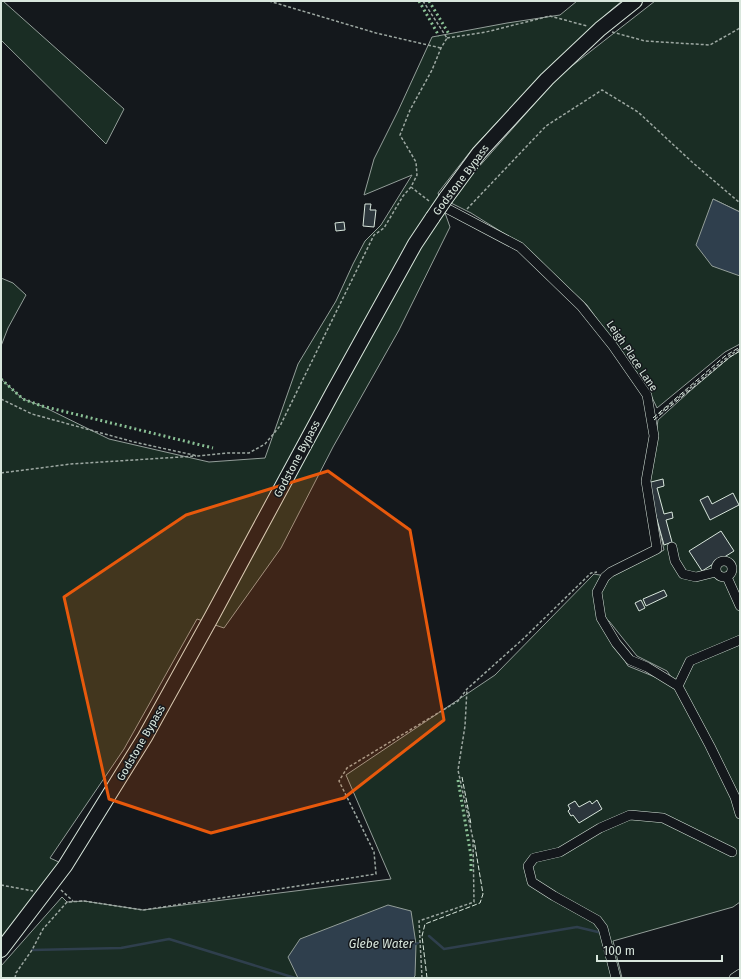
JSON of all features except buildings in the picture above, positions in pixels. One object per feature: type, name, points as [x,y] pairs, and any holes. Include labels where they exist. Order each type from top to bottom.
[{"type":"highway","name":"Godstone Bypass","points":[[1,950],[65,866],[145,737],[340,378],[415,244],[432,217],[447,204],[479,153],[547,79],[600,29],[635,1]]},
{"type":"street","name":"Leigh Place Lane","points":[[447,204],[460,217],[520,247],[581,306],[613,346],[647,395],[654,436],[646,481],[657,549],[611,572],[605,577],[597,592],[601,618],[616,643],[630,660],[647,667],[678,686]]},
{"type":"street","points":[[672,547],[675,561],[683,574],[696,577],[716,572]]},
{"type":"street","points":[[725,561],[728,562],[732,570],[731,574],[727,577],[721,577],[716,572],[716,566],[720,562],[725,561]]},
{"type":"street","points":[[727,577],[740,606]]},
{"type":"street","points":[[740,640],[690,661],[678,686],[735,797],[740,814]]},
{"type":"street","points":[[616,978],[603,928],[597,920],[532,882],[528,866],[534,858],[560,852],[600,828],[630,815],[663,818],[732,852]]},
{"type":"street","points":[[734,978],[740,974]]},
{"type":"path","points":[[268,1],[376,33],[441,48]]},
{"type":"path","points":[[1,473],[71,464],[228,453],[249,453],[265,444],[280,426],[374,235],[384,228],[403,196],[412,187],[417,175],[416,162],[400,135],[410,110],[432,70],[447,38],[423,1]]},
{"type":"path","points":[[460,217],[546,126],[602,90],[638,112],[692,162],[740,203]]},
{"type":"path","points":[[412,187],[430,201]]},
{"type":"path","points":[[652,420],[730,355],[740,349]]},
{"type":"path","points":[[1,399],[32,414],[134,442],[198,456]]},
{"type":"path","points":[[15,978],[16,973],[32,950],[43,929],[67,902],[84,901],[143,910],[376,874],[374,852],[339,781],[346,768],[458,701],[467,689],[523,639],[591,573],[611,572]]},
{"type":"path","points":[[422,978],[419,921],[474,902],[473,839],[458,770],[465,726],[467,689]]},
{"type":"path","points":[[1,885],[48,888],[72,901]]},
{"type":"highlighted area","points":[[328,471],[410,530],[444,720],[344,798],[211,833],[109,799],[64,597],[186,515]]},
{"type":"green space","points":[[1,1],[3,1],[124,109],[106,144],[1,40]]},
{"type":"green space","points":[[577,1],[622,1],[543,73],[473,148],[438,193],[450,227],[399,330],[333,447],[281,548],[224,628],[197,619],[124,749],[50,858],[61,863],[1,938],[1,379],[23,399],[42,406],[109,439],[209,462],[265,458],[298,364],[336,301],[365,241],[381,225],[412,175],[364,195],[374,159],[432,37],[560,15]]},
{"type":"green space","points":[[655,1],[740,1],[740,212],[713,199],[740,276],[740,344],[725,352],[657,408],[650,393],[587,305],[521,244],[471,213],[451,203],[469,178],[559,76]]},
{"type":"green space","points":[[1,278],[13,283],[26,295],[8,328],[1,346]]},
{"type":"green space","points":[[740,351],[740,902],[733,907],[613,941],[622,978],[1,978],[1,966],[62,897],[67,902],[84,901],[143,910],[391,879],[346,775],[495,675],[594,574],[611,577],[664,550],[649,482],[658,420],[730,357]],"holes":[[[602,620],[609,621],[637,656],[667,671],[677,686],[628,666]]]},
{"type":"water","points":[[713,199],[740,212],[740,276],[712,266],[696,245]]},
{"type":"water","name":"Glebe Water","points":[[388,905],[411,911],[416,944],[415,976],[413,978],[298,978],[288,957],[300,939]]},
{"type":"waterway","points":[[429,936],[444,949],[577,927],[602,933]]},
{"type":"waterway","points":[[32,950],[121,948],[169,939],[295,978]]},
{"type":"hedge","points":[[419,1],[439,36]]},
{"type":"hedge","points":[[429,1],[449,34]]},
{"type":"hedge","points":[[1,379],[23,399],[42,406],[213,448]]},
{"type":"hedge","points":[[458,780],[471,856],[471,872]]},
{"type":"fence","points":[[653,418],[725,356],[740,347]]},
{"type":"fence","points":[[654,420],[730,357],[740,351]]},
{"type":"fence","points":[[462,777],[471,824]]},
{"type":"fence","points":[[427,978],[422,936],[425,924],[480,903],[483,894],[474,840]]}]
